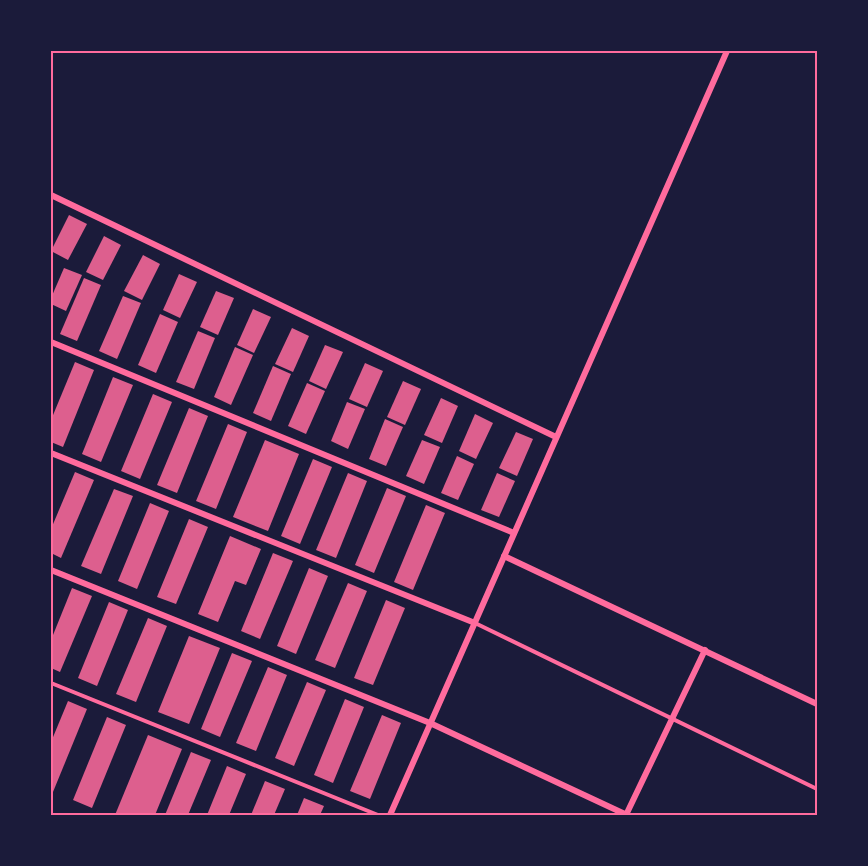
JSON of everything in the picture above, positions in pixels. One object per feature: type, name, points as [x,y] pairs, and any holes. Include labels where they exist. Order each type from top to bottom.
[{"type":"street","points":[[390,815],[727,51]]},
{"type":"street","points":[[51,195],[556,437]]},
{"type":"street","points":[[52,344],[514,533]]},
{"type":"street","points":[[51,453],[475,623]]},
{"type":"street","points":[[504,555],[817,704]]},
{"type":"street","points":[[51,570],[430,723],[626,815],[705,650]]},
{"type":"lane","points":[[475,623],[817,789]]},
{"type":"lane","points":[[51,683],[378,815]]},
{"type":"building","points":[[69,215],[87,224],[68,260],[51,251]]},
{"type":"building","points":[[104,236],[121,245],[103,280],[86,272]]},
{"type":"building","points":[[143,255],[160,264],[142,300],[124,291]]},
{"type":"building","points":[[64,268],[82,275],[66,311],[51,304],[51,298]]},
{"type":"building","points":[[179,274],[197,282],[180,318],[163,310]]},
{"type":"building","points":[[84,278],[101,285],[77,341],[60,334]]},
{"type":"building","points":[[216,291],[234,298],[218,335],[200,327]]},
{"type":"building","points":[[123,296],[141,303],[117,359],[99,351]]},
{"type":"building","points":[[253,309],[271,317],[254,353],[237,345]]},
{"type":"building","points":[[160,314],[178,322],[156,373],[138,365]]},
{"type":"building","points":[[292,328],[309,336],[293,372],[275,364]]},
{"type":"building","points":[[198,331],[215,338],[194,389],[176,382]]},
{"type":"building","points":[[325,345],[343,352],[326,389],[309,381]]},
{"type":"building","points":[[235,347],[253,355],[231,405],[214,397]]},
{"type":"building","points":[[75,362],[94,370],[63,447],[51,442],[51,420]]},
{"type":"building","points":[[365,363],[383,371],[367,407],[349,399]]},
{"type":"building","points":[[273,366],[291,374],[271,421],[253,413]]},
{"type":"building","points":[[113,377],[133,385],[101,462],[82,454]]},
{"type":"building","points":[[403,381],[421,389],[405,425],[387,417]]},
{"type":"building","points":[[307,383],[325,391],[306,434],[288,426]]},
{"type":"building","points":[[153,394],[172,402],[140,479],[121,471]]},
{"type":"building","points":[[441,398],[458,406],[442,443],[424,435]]},
{"type":"building","points":[[347,402],[365,409],[348,449],[331,441]]},
{"type":"building","points":[[189,408],[208,416],[177,493],[157,485]]},
{"type":"building","points":[[475,414],[493,423],[476,459],[459,451]]},
{"type":"building","points":[[385,419],[403,427],[386,466],[369,459]]},
{"type":"building","points":[[228,424],[247,432],[216,509],[196,501]]},
{"type":"building","points":[[516,432],[533,439],[517,476],[499,468]]},
{"type":"building","points":[[265,440],[299,454],[268,531],[233,517]]},
{"type":"building","points":[[422,440],[440,447],[424,484],[406,476]]},
{"type":"building","points":[[457,456],[474,464],[458,500],[441,493]]},
{"type":"building","points":[[313,459],[332,467],[300,544],[281,536]]},
{"type":"building","points":[[75,472],[94,480],[61,558],[51,553],[51,529]]},
{"type":"building","points":[[348,473],[367,481],[336,558],[316,550]]},
{"type":"building","points":[[497,473],[515,481],[499,517],[481,510]]},
{"type":"building","points":[[387,488],[406,496],[374,573],[355,565]]},
{"type":"building","points":[[114,489],[133,496],[101,574],[81,566]]},
{"type":"building","points":[[150,503],[169,511],[137,589],[118,581]]},
{"type":"building","points":[[426,505],[445,513],[413,590],[394,582]]},
{"type":"building","points":[[189,519],[208,527],[176,604],[157,597]]},
{"type":"building","points":[[230,536],[261,549],[246,585],[235,581],[218,622],[198,614]]},
{"type":"building","points":[[273,553],[293,561],[260,639],[241,631]]},
{"type":"building","points":[[309,568],[328,576],[296,654],[277,646]]},
{"type":"building","points":[[348,583],[367,591],[335,668],[315,660]]},
{"type":"building","points":[[72,588],[92,596],[60,672],[51,668],[51,640]]},
{"type":"building","points":[[386,600],[405,608],[373,685],[354,678]]},
{"type":"building","points":[[109,602],[128,610],[97,686],[78,678]]},
{"type":"building","points":[[148,618],[167,626],[136,702],[116,694]]},
{"type":"building","points":[[189,636],[220,648],[189,724],[158,712]]},
{"type":"building","points":[[232,653],[252,661],[220,737],[201,729]]},
{"type":"building","points":[[268,667],[287,675],[256,751],[236,743]]},
{"type":"building","points":[[307,682],[326,690],[294,766],[275,758]]},
{"type":"building","points":[[345,699],[364,707],[333,783],[314,775]]},
{"type":"building","points":[[68,701],[87,709],[53,792],[51,742]]},
{"type":"building","points":[[382,715],[401,723],[370,799],[350,791]]},
{"type":"building","points":[[107,717],[126,725],[92,808],[73,800]]},
{"type":"building","points":[[148,735],[182,749],[155,815],[115,815]]},
{"type":"building","points":[[191,752],[211,760],[188,815],[165,815]]},
{"type":"building","points":[[227,766],[246,774],[229,815],[207,815]]},
{"type":"building","points":[[265,781],[285,789],[274,815],[251,815]]},
{"type":"building","points":[[304,798],[324,806],[320,815],[297,815]]}]
